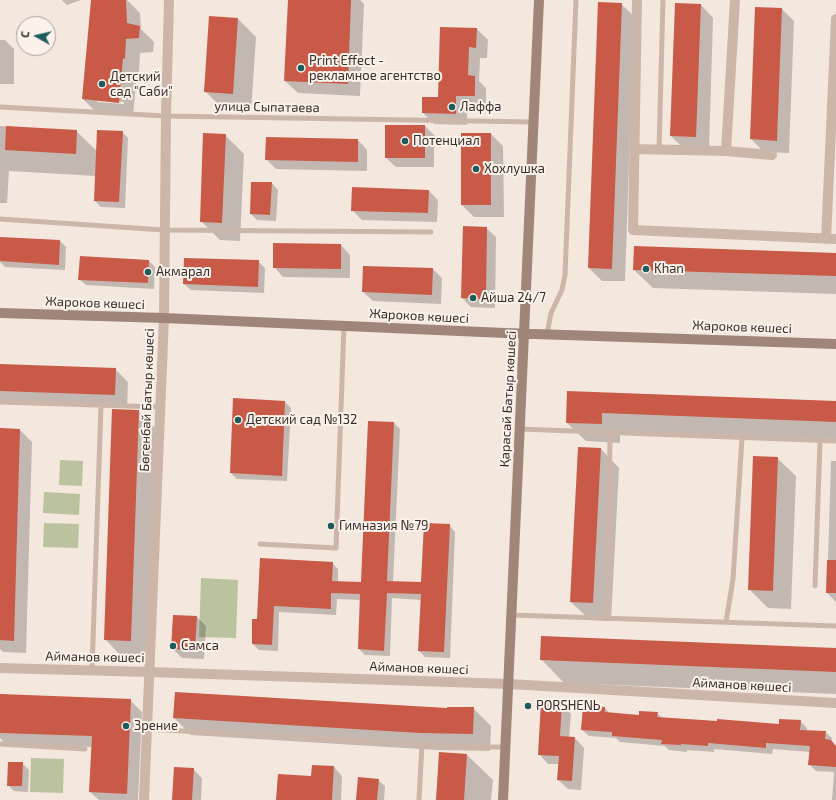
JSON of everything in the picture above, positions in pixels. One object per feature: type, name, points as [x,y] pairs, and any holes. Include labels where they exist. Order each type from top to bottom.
[{"type":"street","name":"Бөгенбай Батыр көшесі","points":[[144,800],[164,318],[166,116],[170,0]]},
{"type":"street","name":"Қарасай Батыр көшесі","points":[[503,800],[539,0]]},
{"type":"street","points":[[637,0],[633,230],[831,239],[836,19]]},
{"type":"street","points":[[726,151],[735,0]]},
{"type":"street","points":[[634,149],[726,151],[772,155]]},
{"type":"street","name":"Жароков көшесі","points":[[0,313],[836,344]]},
{"type":"street","name":"Айманов көшесі","points":[[0,668],[508,684],[836,703]]},
{"type":"lane","points":[[547,334],[551,313],[562,290],[565,275],[576,0]]},
{"type":"lane","points":[[659,150],[663,0]]},
{"type":"lane","name":"улица Сыпатаева","points":[[0,108],[166,116],[534,122]]},
{"type":"lane","points":[[0,218],[164,230],[431,232]]},
{"type":"lane","points":[[260,544],[336,548],[344,325]]},
{"type":"lane","points":[[0,402],[160,407]]},
{"type":"lane","points":[[92,670],[101,405]]},
{"type":"lane","points":[[520,429],[836,441]]},
{"type":"lane","points":[[608,618],[610,432]]},
{"type":"lane","points":[[726,622],[733,579],[742,438]]},
{"type":"lane","points":[[815,586],[820,441]]},
{"type":"lane","points":[[512,615],[836,626]]},
{"type":"lane","points":[[147,729],[466,747],[506,747]]},
{"type":"lane","points":[[0,744],[85,749]]},
{"type":"lane","points":[[419,800],[422,744]]},
{"type":"green space","points":[[60,460],[83,461],[82,486],[59,485]]},
{"type":"green space","points":[[44,492],[80,494],[79,515],[43,513]]},
{"type":"green space","points":[[44,523],[79,524],[78,548],[43,547]]},
{"type":"green space","points":[[201,578],[238,580],[236,638],[199,637]]},
{"type":"green space","points":[[31,758],[64,759],[63,793],[30,792]]},
{"type":"building","points":[[91,0],[126,0],[127,23],[140,26],[139,38],[126,39],[119,103],[82,99]]},
{"type":"building","points":[[288,0],[351,0],[348,84],[284,81]]},
{"type":"building","points":[[598,2],[622,3],[612,269],[588,268]]},
{"type":"building","points":[[675,3],[701,4],[696,137],[670,136]]},
{"type":"building","points":[[755,7],[782,8],[777,141],[750,139]]},
{"type":"building","points":[[209,16],[238,18],[233,94],[204,92]]},
{"type":"building","points":[[440,27],[477,28],[476,48],[469,47],[468,75],[475,76],[475,96],[456,96],[456,114],[422,113],[422,97],[438,97]]},
{"type":"building","name":"Потенциал","points":[[385,125],[425,125],[425,158],[385,158]]},
{"type":"building","points":[[6,126],[77,130],[76,154],[5,150]]},
{"type":"building","points":[[97,130],[123,131],[119,202],[94,201]]},
{"type":"building","points":[[203,133],[226,134],[222,223],[200,222]]},
{"type":"building","name":"Хохлушка","points":[[461,133],[491,133],[491,205],[461,205]]},
{"type":"building","points":[[266,137],[358,139],[358,162],[265,160]]},
{"type":"building","points":[[251,182],[272,182],[270,215],[250,214]]},
{"type":"building","points":[[352,187],[429,190],[428,213],[351,211]]},
{"type":"building","points":[[463,226],[487,227],[486,299],[461,298]]},
{"type":"building","points":[[0,237],[60,240],[59,265],[0,261]]},
{"type":"building","points":[[273,243],[341,244],[341,269],[273,268]]},
{"type":"building","points":[[634,246],[836,253],[836,276],[633,270]]},
{"type":"building","points":[[80,256],[149,260],[148,283],[78,280]]},
{"type":"building","points":[[184,258],[259,260],[258,287],[183,284]]},
{"type":"building","points":[[363,266],[433,268],[432,295],[362,292]]},
{"type":"building","points":[[0,364],[116,368],[115,395],[0,391]]},
{"type":"building","points":[[567,391],[836,401],[836,422],[602,413],[602,424],[566,423]]},
{"type":"building","points":[[233,398],[285,401],[282,476],[230,473]]},
{"type":"building","points":[[112,409],[139,410],[131,641],[104,640]]},
{"type":"building","points":[[368,421],[394,422],[387,581],[421,582],[424,523],[450,524],[444,652],[418,651],[421,594],[387,593],[384,651],[358,649],[360,594],[331,593],[331,609],[274,606],[272,645],[252,644],[252,619],[257,619],[260,558],[333,562],[332,581],[361,582]]},
{"type":"building","points":[[0,428],[20,429],[14,641],[0,640]]},
{"type":"building","points":[[578,447],[601,448],[593,603],[570,602]]},
{"type":"building","points":[[753,456],[778,457],[773,591],[748,590]]},
{"type":"building","points":[[827,560],[836,560],[836,593],[826,593]]},
{"type":"building","points":[[173,615],[197,616],[195,650],[171,649]]},
{"type":"building","points":[[541,636],[836,648],[836,672],[540,660]]},
{"type":"building","points":[[175,692],[447,708],[474,707],[473,734],[420,733],[173,718]]},
{"type":"building","points":[[0,694],[131,699],[127,794],[89,792],[92,736],[0,733]]},
{"type":"building","points":[[541,702],[562,704],[560,736],[575,737],[572,781],[557,780],[559,756],[538,755]]},
{"type":"building","points":[[583,706],[605,707],[605,712],[639,715],[639,711],[658,712],[657,717],[717,721],[717,719],[779,724],[779,719],[801,720],[800,730],[826,731],[825,739],[831,740],[836,746],[836,767],[808,765],[810,746],[766,743],[766,748],[708,743],[708,746],[661,744],[662,740],[612,736],[612,732],[581,730]]},
{"type":"building","points":[[439,752],[467,754],[464,800],[436,800]]},
{"type":"building","points":[[8,762],[23,762],[22,786],[7,786]]},
{"type":"building","points":[[312,765],[334,766],[332,800],[276,800],[278,774],[311,776]]},
{"type":"building","points":[[174,767],[194,768],[192,800],[172,800]]},
{"type":"building","points":[[358,777],[379,779],[377,800],[356,800]]},
{"type":"place","name":"Print Effect - рекламное агентство","points":[[301,68]]},
{"type":"place","name":"Детский сад \"Саби\"","points":[[102,84]]},
{"type":"place","name":"Лаффа","points":[[452,107]]},
{"type":"place","name":"Потенциал","points":[[405,141]]},
{"type":"place","name":"Хохлушка","points":[[476,169]]},
{"type":"place","name":"Khan","points":[[646,269]]},
{"type":"place","name":"Акмарал","points":[[148,272]]},
{"type":"place","name":"Айша 24/7","points":[[473,298]]},
{"type":"place","name":"Детский сад №132","points":[[238,420]]},
{"type":"place","name":"Гимназия №79","points":[[331,526]]},
{"type":"place","name":"Самса","points":[[173,646]]},
{"type":"place","name":"PORSHENЬ","points":[[528,706]]},
{"type":"place","name":"Зрение","points":[[126,726]]}]
